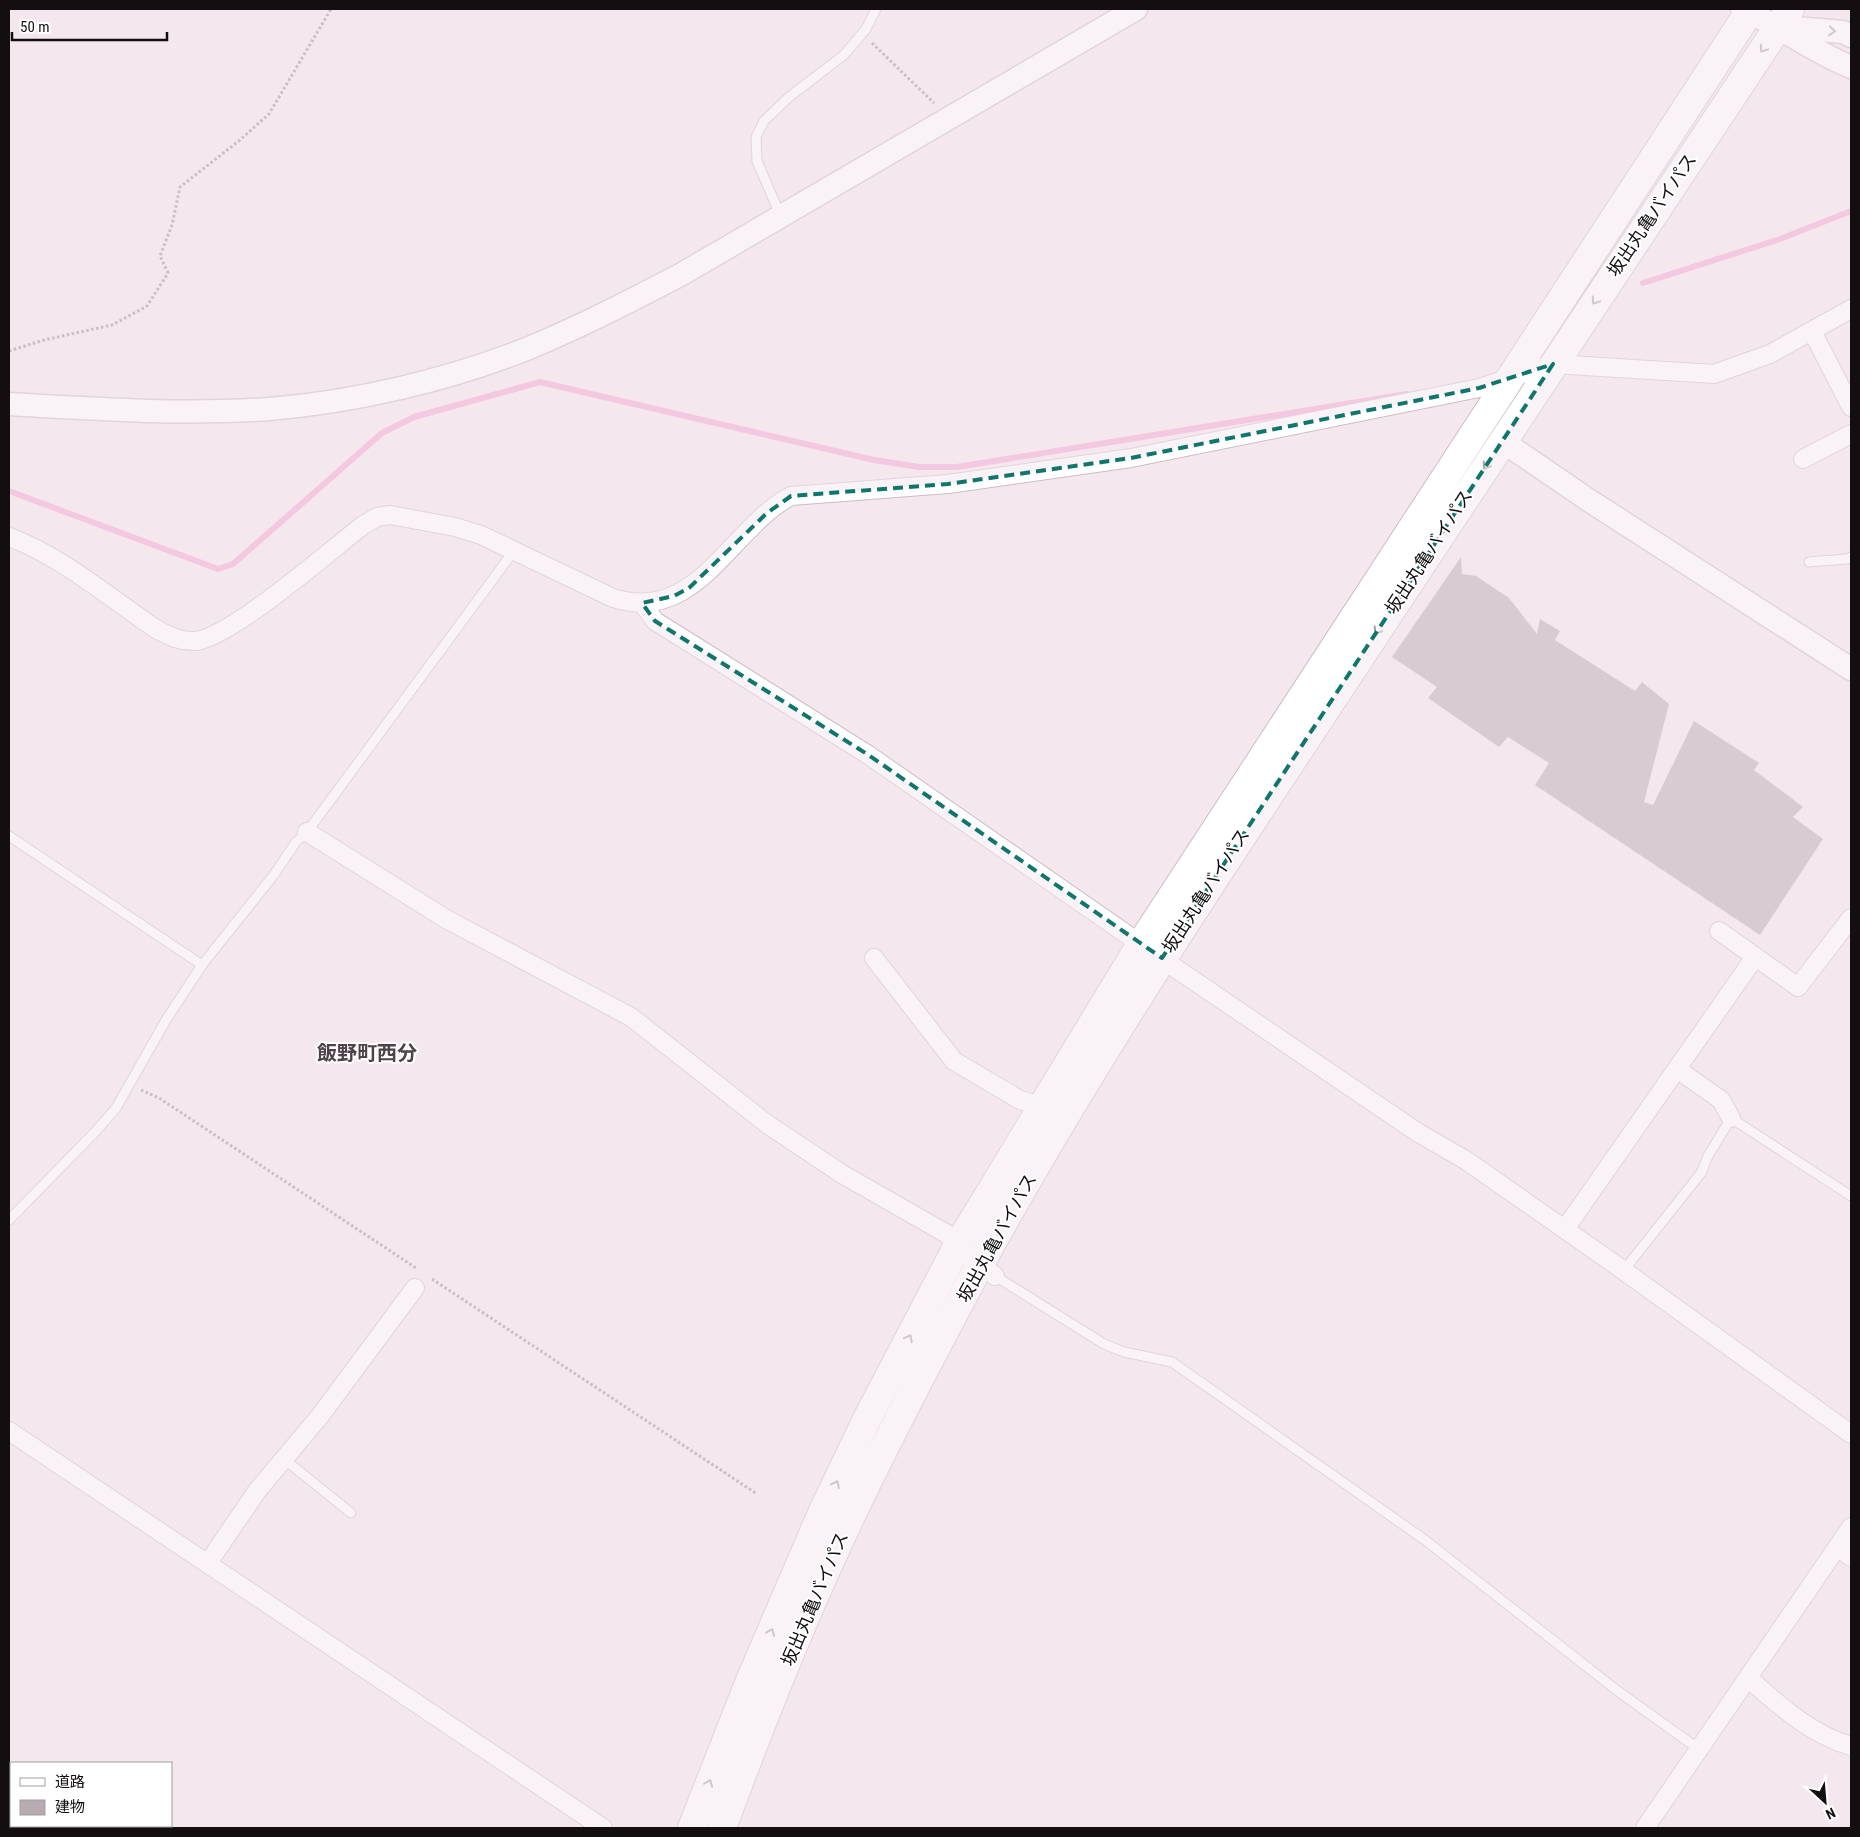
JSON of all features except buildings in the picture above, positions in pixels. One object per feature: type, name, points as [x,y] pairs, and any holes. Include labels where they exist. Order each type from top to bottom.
[{"type":"highway","name":"坂出丸亀バイパス","points":[[722,1828],[773,1695],[850,1519],[891,1434],[988,1270],[1152,951],[1510,378],[1747,10]]},
{"type":"highway","name":"坂出丸亀バイパス","points":[[692,1828],[749,1683],[823,1511],[866,1421],[957,1247],[1041,1106],[1152,951],[1502,441],[1784,18]]},
{"type":"street","points":[[9,404],[198,411],[269,409],[370,395],[471,368],[529,348],[682,274],[1136,9]]},
{"type":"street","points":[[1747,10],[1843,32],[1851,36]]},
{"type":"street","points":[[1784,18],[1830,58],[1851,67]]},
{"type":"street","points":[[9,537],[49,556],[156,629],[174,639],[197,641],[207,638],[245,616],[377,517],[390,515],[455,527],[481,535],[513,552],[613,598],[629,604],[642,603],[674,596],[689,588],[714,567],[778,503],[791,496],[948,484],[1131,458],[1479,388],[1553,364],[1714,374],[1770,354],[1851,308]]},
{"type":"street","points":[[1812,331],[1851,407]]},
{"type":"street","points":[[1803,459],[1851,434]]},
{"type":"street","points":[[1502,441],[1590,501],[1851,669]]},
{"type":"street","points":[[642,603],[655,621],[867,754],[1417,1132],[1466,1161],[1624,1270],[1851,1434]]},
{"type":"street","points":[[307,832],[446,919],[631,1017],[767,1124],[842,1174],[947,1234],[957,1247],[988,1270]]},
{"type":"street","points":[[1719,931],[1798,987],[1851,918]]},
{"type":"street","points":[[1565,1229],[1755,957]]},
{"type":"street","points":[[874,958],[954,1060],[1020,1100],[1041,1106]]},
{"type":"street","points":[[1677,1069],[1721,1100],[1731,1118]]},
{"type":"street","points":[[208,1563],[257,1491],[320,1416],[420,1281]]},
{"type":"street","points":[[9,1431],[603,1828]]},
{"type":"street","points":[[1645,1828],[1748,1678],[1844,1552],[1851,1527]]},
{"type":"street","points":[[1748,1678],[1788,1713],[1828,1739],[1848,1740]]},
{"type":"lane","points":[[781,217],[757,161],[756,138],[764,121],[790,97],[844,55],[862,33],[876,9]]},
{"type":"lane","points":[[9,1220],[116,1108],[166,1020],[202,965],[273,876],[296,842],[307,832],[513,552]]},
{"type":"lane","points":[[1809,562],[1847,559],[1851,557]]},
{"type":"lane","points":[[9,836],[202,965]]},
{"type":"lane","points":[[1624,1270],[1701,1172],[1708,1156],[1731,1118],[1851,1196]]},
{"type":"lane","points":[[988,1270],[1104,1344],[1124,1352],[1172,1362],[1425,1540],[1619,1692],[1700,1750]]},
{"type":"lane","points":[[284,1459],[351,1513]]},
{"type":"path","points":[[9,351],[44,340],[112,325],[147,306],[168,273],[160,256],[172,225],[180,187],[240,140],[269,114],[331,9]]},
{"type":"path","points":[[862,33],[949,118]]},
{"type":"path","points":[[129,1084],[160,1098],[416,1268]]},
{"type":"path","points":[[420,1281],[756,1494]]},
{"type":"highlighted area","points":[[1553,364],[1162,958],[867,754],[655,621],[642,603],[674,596],[689,588],[767,513],[791,496],[948,484],[1131,458],[1479,388]]},
{"type":"waterway","points":[[1643,283],[1780,239],[1851,211]]},
{"type":"waterway","points":[[9,491],[218,569],[233,564],[382,433],[414,417],[540,382],[874,460],[919,467],[957,467],[1407,394]]},
{"type":"district","name":"飯野町西分","points":[[367,1053]]}]
